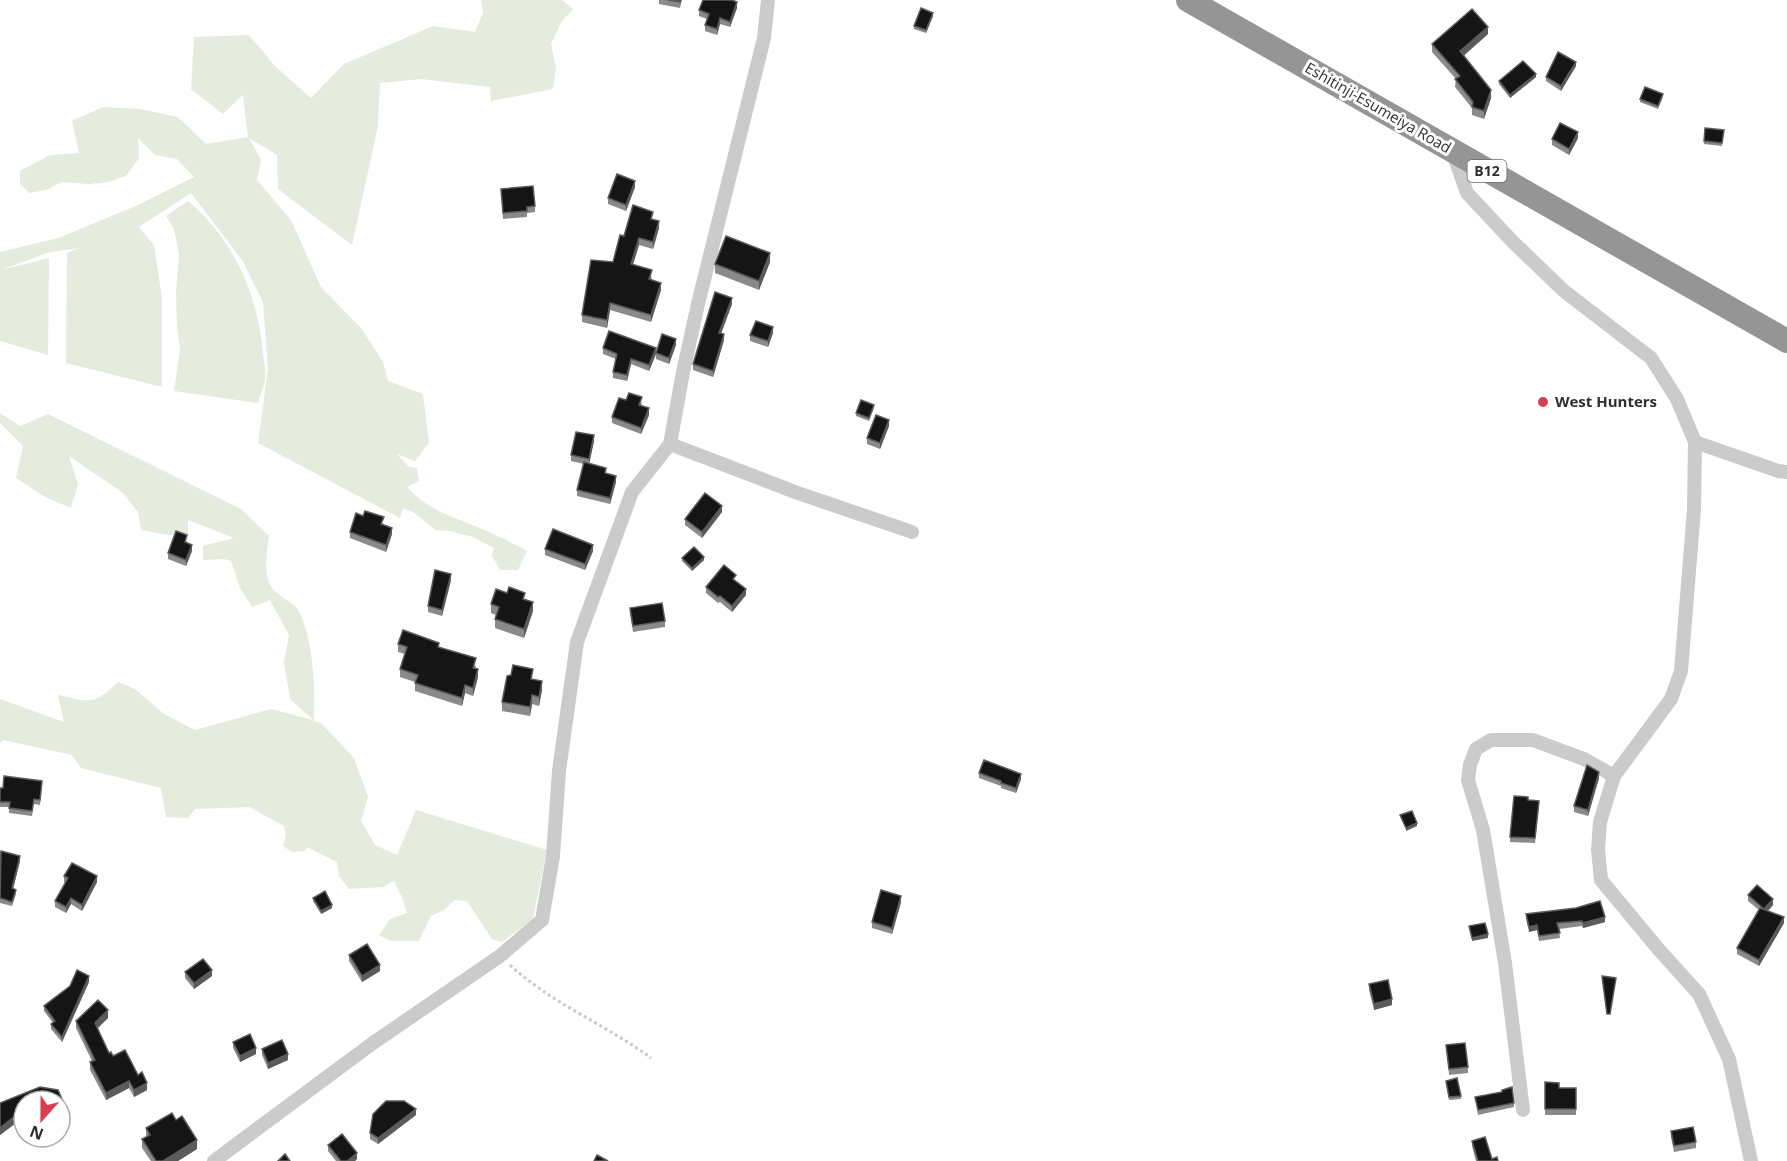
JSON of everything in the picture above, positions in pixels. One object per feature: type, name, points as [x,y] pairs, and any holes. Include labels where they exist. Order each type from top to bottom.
[{"type":"highway","name":"Eshitinji-Esumeiya Road","points":[[1188,0],[1787,341]]},
{"type":"street","points":[[214,1161],[374,1043],[500,956],[542,920],[553,856],[559,771],[577,642],[632,492],[670,444],[698,304],[764,38],[768,0]]},
{"type":"street","points":[[1453,151],[1467,192],[1513,243],[1564,291],[1651,358],[1677,399],[1695,442],[1694,510],[1681,671],[1671,699],[1614,776],[1600,822],[1598,850],[1601,880],[1660,951],[1699,993],[1729,1059],[1751,1161]]},
{"type":"street","points":[[1695,442],[1778,471],[1787,472]]},
{"type":"street","points":[[670,444],[795,492],[912,532]]},
{"type":"street","points":[[1523,1110],[1505,963],[1483,830],[1468,780],[1470,765],[1476,749],[1491,740],[1533,740],[1584,759],[1614,776]]},
{"type":"path","points":[[500,956],[529,983],[552,999],[651,1058]]},
{"type":"shaded area","points":[[481,0],[562,0],[573,9],[562,21],[551,44],[556,68],[553,89],[491,101],[490,87],[421,79],[380,83],[378,126],[352,245],[278,189],[277,155],[249,138],[261,160],[257,180],[291,220],[321,287],[361,328],[383,362],[388,381],[423,394],[429,443],[415,461],[397,454],[409,467],[417,468],[419,481],[407,487],[435,509],[527,551],[518,570],[500,570],[492,556],[494,548],[473,537],[436,530],[413,512],[403,508],[400,518],[258,443],[268,369],[263,302],[242,260],[191,193],[139,227],[154,245],[162,298],[162,387],[66,363],[67,253],[79,248],[50,252],[1,270],[49,258],[48,355],[0,341],[0,252],[58,238],[136,206],[194,177],[177,159],[155,155],[138,138],[139,158],[126,176],[108,182],[89,184],[62,182],[46,190],[30,193],[20,184],[20,171],[50,155],[79,153],[72,121],[103,107],[140,109],[178,117],[206,144],[248,137],[243,95],[223,114],[191,89],[194,37],[249,35],[275,66],[311,98],[344,64],[433,26],[475,32],[483,13]]},
{"type":"shaded area","points":[[188,201],[218,232],[230,250],[249,289],[260,331],[265,371],[265,381],[258,403],[174,391],[180,349],[176,293],[179,254],[174,229],[166,216]]},
{"type":"shaded area","points":[[0,413],[20,426],[48,414],[241,509],[269,536],[266,566],[269,581],[277,593],[294,605],[304,623],[312,659],[314,721],[321,723],[354,758],[368,797],[361,821],[375,845],[397,855],[416,810],[547,850],[533,919],[502,942],[492,939],[467,901],[455,900],[444,910],[431,916],[419,941],[391,941],[379,935],[390,919],[407,913],[394,881],[383,887],[349,889],[339,876],[337,862],[307,847],[305,851],[292,852],[283,846],[286,835],[284,826],[249,807],[195,809],[188,818],[166,817],[161,788],[81,768],[72,755],[3,740],[0,743],[0,699],[64,722],[58,695],[84,700],[96,699],[118,682],[135,689],[164,714],[195,730],[271,709],[313,720],[290,699],[284,662],[289,635],[270,600],[252,607],[240,588],[231,561],[203,560],[203,546],[234,538],[188,520],[188,535],[168,535],[141,530],[138,512],[123,493],[69,456],[78,484],[71,508],[45,497],[16,478],[23,446],[0,423]]},
{"type":"building","points":[[703,0],[737,2],[730,22],[720,18],[717,29],[705,25],[709,14],[699,10]]},
{"type":"building","points":[[921,8],[933,13],[926,30],[914,26]]},
{"type":"building","points":[[1472,9],[1488,27],[1460,51],[1491,90],[1484,111],[1472,107],[1473,102],[1455,79],[1460,76],[1432,44]]},
{"type":"building","points":[[1558,52],[1576,62],[1561,86],[1546,77]]},
{"type":"building","points":[[1523,61],[1536,74],[1510,95],[1499,81]]},
{"type":"building","points":[[1645,87],[1663,94],[1658,106],[1640,99]]},
{"type":"building","points":[[1560,123],[1578,132],[1569,149],[1552,139]]},
{"type":"building","points":[[1705,128],[1724,130],[1722,143],[1704,141]]},
{"type":"building","points":[[617,174],[635,181],[626,205],[608,198]]},
{"type":"building","points":[[533,186],[535,206],[527,207],[527,211],[503,213],[501,189]]},
{"type":"building","points":[[633,205],[653,212],[651,219],[659,221],[653,242],[639,238],[631,264],[652,270],[649,279],[661,283],[651,315],[610,303],[607,320],[582,315],[591,260],[613,262],[620,235],[624,236]]},
{"type":"building","points":[[726,236],[770,253],[759,281],[715,264]]},
{"type":"building","points":[[715,292],[732,298],[719,333],[724,334],[713,371],[693,364]]},
{"type":"building","points":[[756,321],[773,327],[768,341],[750,335]]},
{"type":"building","points":[[609,331],[656,348],[649,365],[631,359],[627,375],[613,372],[617,354],[603,348]]},
{"type":"building","points":[[662,334],[676,339],[669,358],[656,353]]},
{"type":"building","points":[[629,393],[642,397],[639,405],[649,408],[641,428],[612,417],[619,398],[626,400]]},
{"type":"building","points":[[861,400],[874,405],[869,418],[856,413]]},
{"type":"building","points":[[876,415],[889,420],[880,443],[867,438]]},
{"type":"building","points":[[576,432],[594,435],[589,459],[571,455]]},
{"type":"building","points":[[584,462],[606,468],[605,473],[616,476],[610,498],[577,490]]},
{"type":"building","points":[[705,493],[722,506],[702,532],[685,519]]},
{"type":"building","points":[[365,511],[384,517],[381,524],[392,528],[386,545],[350,532],[356,513],[363,516]]},
{"type":"building","points":[[553,529],[593,545],[585,564],[545,549]]},
{"type":"building","points":[[176,531],[187,535],[185,542],[192,545],[186,560],[168,553]]},
{"type":"building","points":[[694,547],[704,557],[692,568],[682,558]]},
{"type":"building","points":[[724,565],[736,575],[733,579],[746,589],[732,606],[706,587]]},
{"type":"building","points":[[435,570],[451,574],[442,610],[428,606]]},
{"type":"building","points":[[509,587],[525,593],[523,599],[533,602],[524,629],[495,619],[499,607],[491,604],[496,589],[507,593]]},
{"type":"building","points":[[662,603],[665,621],[633,626],[630,608]]},
{"type":"building","points":[[403,630],[439,643],[438,647],[476,658],[473,668],[478,669],[473,688],[465,685],[462,698],[415,683],[418,675],[400,669],[407,647],[398,644]]},
{"type":"building","points":[[513,665],[533,669],[531,679],[542,681],[539,697],[532,695],[530,707],[502,702],[507,676],[511,675]]},
{"type":"building","points":[[984,760],[1021,774],[1016,788],[979,773]]},
{"type":"building","points":[[1587,765],[1599,772],[1588,810],[1574,806]]},
{"type":"building","points":[[4,776],[42,781],[40,800],[34,799],[32,811],[9,808],[10,802],[0,802],[0,788],[3,788]]},
{"type":"building","points":[[1514,796],[1539,801],[1535,838],[1510,837]]},
{"type":"building","points":[[1412,811],[1417,823],[1406,828],[1400,815]]},
{"type":"building","points":[[1,851],[20,856],[12,888],[16,890],[12,902],[0,898]]},
{"type":"building","points":[[72,863],[97,876],[82,905],[71,898],[66,907],[55,901],[68,878],[64,876]]},
{"type":"building","points":[[1757,885],[1773,899],[1764,909],[1748,895]]},
{"type":"building","points":[[881,890],[901,896],[892,928],[872,922]]},
{"type":"building","points":[[325,891],[332,905],[321,911],[313,898]]},
{"type":"building","points":[[1600,901],[1605,917],[1583,923],[1582,921],[1557,923],[1560,933],[1539,936],[1537,925],[1529,927],[1526,914],[1576,908]]},
{"type":"building","points":[[1760,908],[1784,917],[1759,960],[1737,948]]},
{"type":"building","points":[[1485,923],[1488,934],[1472,938],[1469,926]]},
{"type":"building","points":[[367,944],[380,965],[362,976],[349,955]]},
{"type":"building","points":[[203,959],[212,970],[194,983],[185,972]]},
{"type":"building","points":[[77,970],[89,976],[62,1037],[51,1024],[55,1021],[44,1006],[70,986]]},
{"type":"building","points":[[1602,976],[1616,978],[1610,1014],[1607,1014]]},
{"type":"building","points":[[1388,980],[1392,999],[1374,1004],[1369,984]]},
{"type":"building","points":[[98,1000],[108,1010],[95,1023],[109,1053],[111,1052],[113,1056],[125,1050],[138,1075],[142,1072],[147,1083],[134,1090],[129,1081],[106,1093],[90,1062],[95,1060],[76,1021]]},
{"type":"building","points":[[250,1034],[256,1048],[240,1056],[233,1042]]},
{"type":"building","points":[[282,1040],[288,1054],[268,1063],[262,1049]]},
{"type":"building","points":[[1465,1043],[1468,1067],[1449,1069],[1446,1045]]},
{"type":"building","points":[[1457,1078],[1461,1096],[1449,1097],[1446,1081]]},
{"type":"building","points":[[1545,1082],[1559,1083],[1559,1088],[1576,1088],[1576,1109],[1545,1109]]},
{"type":"building","points":[[1512,1087],[1514,1103],[1478,1110],[1475,1097],[1502,1092]]},
{"type":"building","points":[[12,1098],[12,1118],[0,1128],[0,1103]]},
{"type":"building","points":[[386,1101],[404,1101],[416,1109],[378,1138],[370,1133],[373,1114]]},
{"type":"building","points":[[172,1113],[176,1120],[182,1116],[197,1140],[163,1161],[156,1161],[142,1139],[150,1135],[146,1128]]},
{"type":"building","points":[[1693,1127],[1696,1142],[1674,1146],[1671,1131]]},
{"type":"building","points":[[342,1134],[357,1153],[347,1161],[341,1161],[328,1145]]},
{"type":"building","points":[[1485,1137],[1492,1159],[1497,1157],[1498,1161],[1478,1161],[1472,1141]]},
{"type":"building","points":[[285,1154],[290,1161],[278,1161]]},
{"type":"building","points":[[597,1155],[608,1161],[594,1161]]},
{"type":"place","name":"West Hunters","points":[[1543,402]]}]
